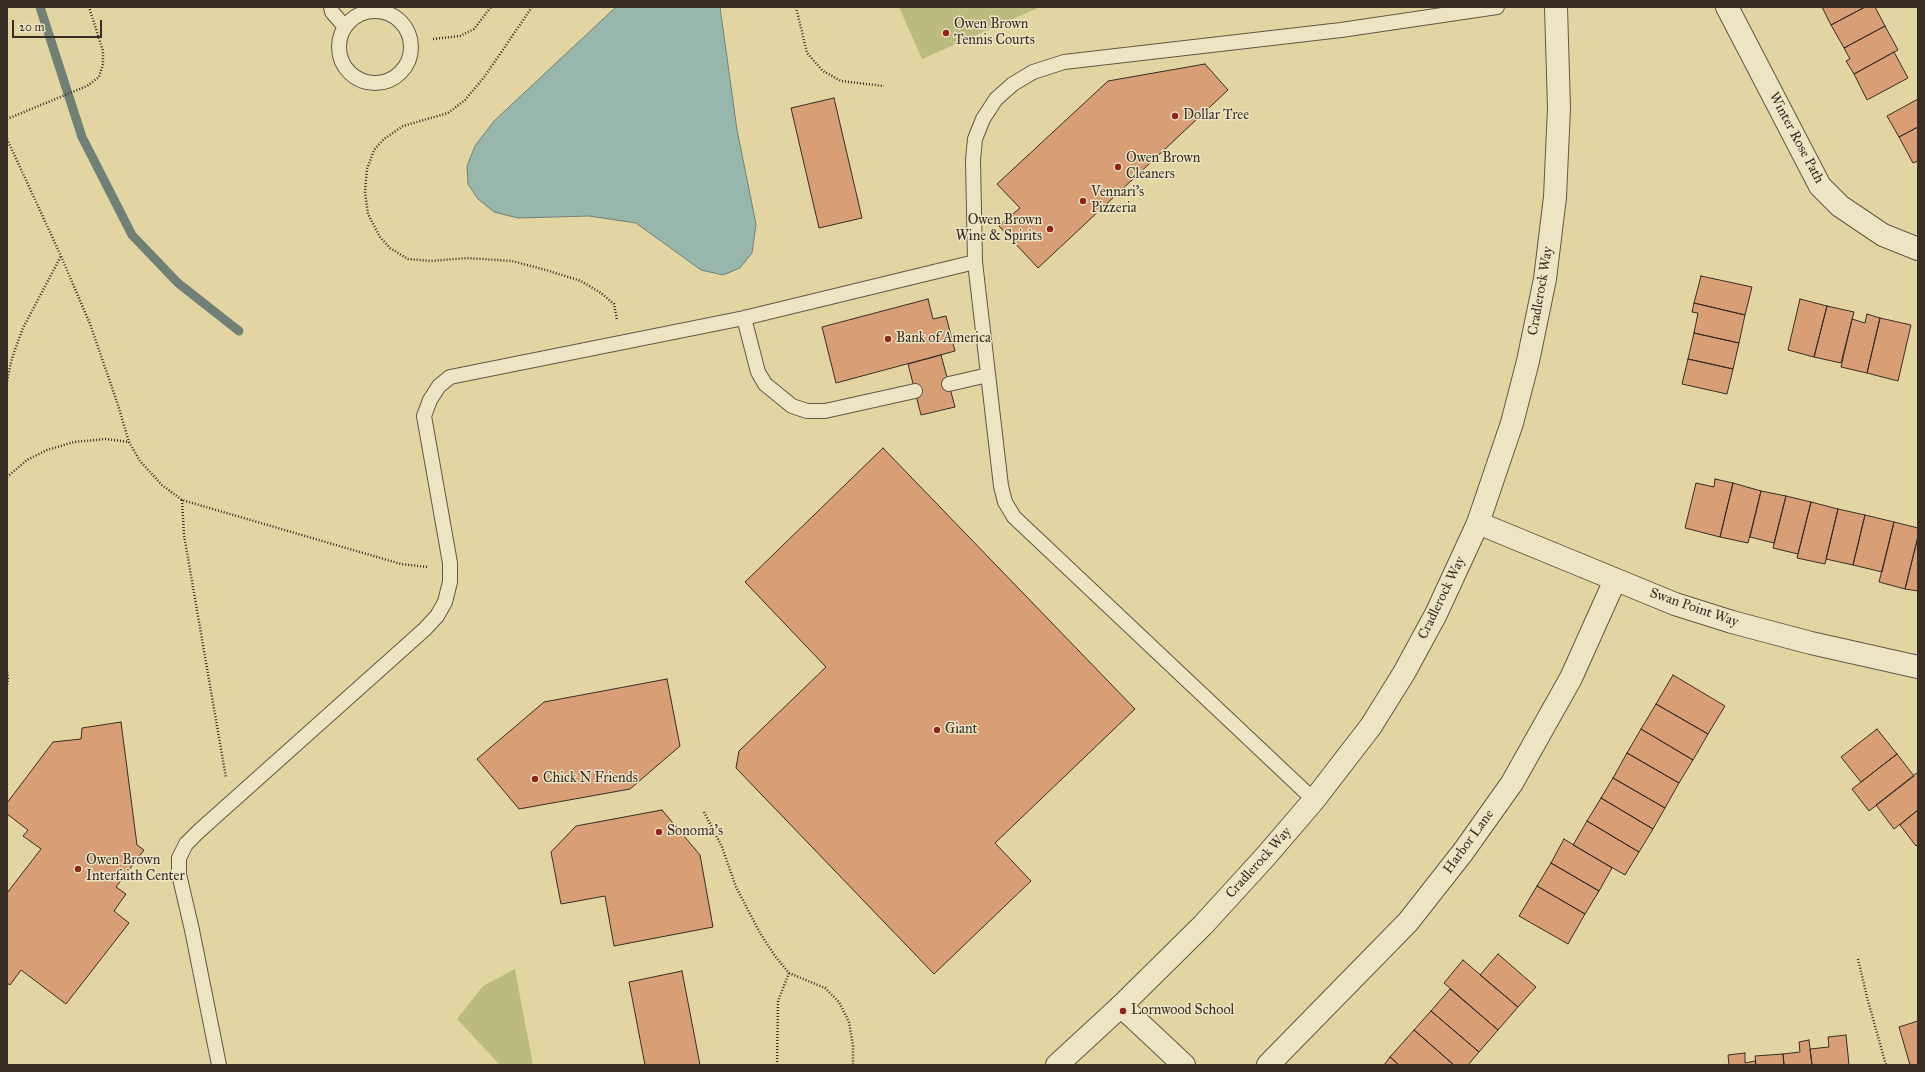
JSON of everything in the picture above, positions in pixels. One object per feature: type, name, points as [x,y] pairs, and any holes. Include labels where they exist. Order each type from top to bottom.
[{"type":"street","name":"Cradlerock Way","points":[[1057,1065],[1121,1006],[1203,925],[1266,856],[1314,800],[1371,726],[1404,673],[1436,614],[1478,523],[1512,423],[1528,361],[1545,279],[1555,197],[1559,108],[1556,7]]},
{"type":"street","name":"Winter Rose Path","points":[[1727,7],[1820,186],[1840,206],[1872,228],[1883,235],[1918,249]]},
{"type":"street","name":"Swan Point Way","points":[[1478,523],[1675,604],[1732,622],[1810,643],[1918,667]]},
{"type":"street","name":"Harbor Lane","points":[[1268,1065],[1408,922],[1463,852],[1512,783],[1571,678],[1616,580]]},
{"type":"street","points":[[1121,1006],[1184,1065]]},
{"type":"lane","points":[[331,7],[332,12],[345,27]]},
{"type":"lane","points":[[1314,800],[1014,517],[1005,502],[1001,486],[975,262],[973,160],[975,139],[983,119],[996,98],[1013,84],[1033,72],[1064,62],[1341,30],[1497,7]]},
{"type":"lane","points":[[368,12],[380,12],[392,16],[405,27],[411,41],[410,57],[405,68],[395,78],[383,83],[364,82],[349,73],[341,60],[340,40],[345,27],[357,16],[368,12]]},
{"type":"lane","points":[[219,1065],[192,930],[179,874],[178,858],[186,844],[425,629],[437,616],[445,602],[450,582],[450,563],[424,416],[430,400],[439,386],[450,377],[744,318],[975,262]]},
{"type":"lane","points":[[744,318],[758,372],[765,384],[792,406],[807,411],[824,411],[915,391]]},
{"type":"lane","points":[[949,384],[988,375]]},
{"type":"path","points":[[7,119],[40,104],[88,86],[99,77],[104,64],[103,51],[89,7]]},
{"type":"path","points":[[433,39],[460,36],[474,29],[491,7]]},
{"type":"path","points":[[532,7],[485,76],[465,100],[448,113],[404,126],[384,139],[374,150],[367,169],[365,192],[368,214],[380,237],[390,248],[408,259],[431,261],[467,258],[512,260],[581,281],[601,293],[614,304],[617,323]]},
{"type":"path","points":[[796,7],[807,53],[823,71],[841,81],[884,86]]},
{"type":"path","points":[[7,139],[61,256],[92,331],[117,402],[129,442],[140,461],[158,480],[182,500],[401,564],[425,568],[450,563]]},
{"type":"path","points":[[7,381],[12,358],[23,328],[61,256]]},
{"type":"path","points":[[7,477],[27,460],[47,450],[74,442],[106,439],[129,442]]},
{"type":"path","points":[[182,500],[184,535],[226,779],[238,796]]},
{"type":"path","points":[[7,672],[7,686]]},
{"type":"path","points":[[704,812],[722,847],[736,887],[760,933],[775,956],[789,973],[825,988],[840,1002],[849,1022],[853,1046],[853,1065]]},
{"type":"path","points":[[1858,959],[1886,1065]]},
{"type":"path","points":[[777,1065],[778,1001],[789,973]]},
{"type":"shaded area","name":"Owen Brown Tennis Courts","points":[[899,7],[1040,7],[922,59]]},
{"type":"shaded area","points":[[515,969],[533,1065],[500,1065],[457,1019],[483,986]]},
{"type":"water","points":[[616,7],[720,7],[737,130],[756,224],[752,253],[740,268],[723,275],[701,270],[636,223],[589,216],[518,218],[494,212],[478,199],[468,184],[467,166],[475,146],[494,121]]},
{"type":"building","points":[[1822,7],[1865,7],[1831,25]]},
{"type":"building","points":[[1865,7],[1875,7],[1885,26],[1844,48],[1831,25]]},
{"type":"building","points":[[1885,26],[1898,50],[1854,74],[1846,61],[1850,59],[1844,48]]},
{"type":"building","points":[[1894,52],[1908,78],[1867,100],[1854,74]]},
{"type":"building","points":[[1205,64],[1228,90],[1038,268],[999,226],[1020,208],[997,184],[1108,81]]},
{"type":"building","points":[[834,98],[862,218],[819,228],[791,108]]},
{"type":"building","points":[[1918,99],[1918,127],[1899,137],[1887,116]]},
{"type":"building","points":[[1918,127],[1918,161],[1913,163],[1899,137]]},
{"type":"building","points":[[1701,276],[1752,287],[1745,315],[1694,303]]},
{"type":"building","name":"Bank of America","points":[[928,299],[933,319],[946,316],[955,351],[836,383],[822,327]]},
{"type":"building","points":[[1800,299],[1827,306],[1814,357],[1788,350]]},
{"type":"building","points":[[1694,303],[1745,315],[1739,343],[1694,333],[1698,313],[1692,312]]},
{"type":"building","points":[[1827,306],[1854,312],[1841,363],[1814,357]]},
{"type":"building","points":[[1867,314],[1880,318],[1867,373],[1841,367],[1852,319],[1865,323]]},
{"type":"building","points":[[1880,318],[1911,325],[1898,381],[1867,373]]},
{"type":"building","points":[[1694,333],[1739,343],[1733,369],[1688,359]]},
{"type":"building","points":[[941,355],[955,407],[921,415],[908,364]]},
{"type":"building","points":[[1688,359],[1733,369],[1727,394],[1682,384]]},
{"type":"building","name":"Giant","points":[[883,448],[1135,709],[995,843],[1031,881],[934,974],[736,768],[739,751],[826,667],[745,582]]},
{"type":"building","points":[[1715,479],[1733,483],[1720,537],[1685,528],[1696,483],[1714,487]]},
{"type":"building","points":[[1733,483],[1761,491],[1748,543],[1720,537]]},
{"type":"building","points":[[1761,491],[1786,496],[1774,543],[1750,537]]},
{"type":"building","points":[[1786,496],[1811,502],[1798,554],[1773,548]]},
{"type":"building","points":[[1811,502],[1838,509],[1825,564],[1797,558]]},
{"type":"building","points":[[1838,509],[1865,515],[1853,565],[1826,559]]},
{"type":"building","points":[[1865,515],[1894,522],[1882,572],[1853,565]]},
{"type":"building","points":[[1894,522],[1918,528],[1918,536],[1905,589],[1879,582]]},
{"type":"building","points":[[1918,537],[1918,591],[1905,589]]},
{"type":"building","points":[[1673,675],[1725,706],[1708,734],[1656,704]]},
{"type":"building","points":[[667,679],[680,746],[630,789],[519,809],[477,759],[544,702]]},
{"type":"building","points":[[1656,704],[1708,734],[1693,760],[1641,729]]},
{"type":"building","name":"Owen Brown Interfaith Center","points":[[121,722],[137,845],[144,850],[116,887],[126,894],[114,911],[129,923],[66,1004],[21,970],[10,985],[7,983],[7,893],[41,849],[23,836],[28,830],[7,814],[7,803],[53,742],[81,739],[82,728]]},
{"type":"building","points":[[1641,729],[1693,760],[1679,783],[1627,753]]},
{"type":"building","points":[[1877,729],[1897,754],[1861,782],[1841,757]]},
{"type":"building","points":[[1627,753],[1679,783],[1665,808],[1613,778]]},
{"type":"building","points":[[1897,754],[1914,776],[1869,811],[1852,789]]},
{"type":"building","points":[[1918,772],[1918,810],[1894,829],[1876,805]]},
{"type":"building","points":[[1613,778],[1665,808],[1653,829],[1601,798]]},
{"type":"building","points":[[1601,798],[1653,829],[1639,852],[1587,821]]},
{"type":"building","points":[[662,810],[700,855],[713,927],[614,946],[605,896],[561,904],[551,852],[576,826]]},
{"type":"building","points":[[1918,810],[1918,844],[1916,846],[1900,825]]},
{"type":"building","points":[[1587,821],[1639,852],[1625,875],[1573,845]]},
{"type":"building","points":[[1564,839],[1612,868],[1599,891],[1551,863]]},
{"type":"building","points":[[1551,863],[1599,891],[1585,914],[1537,886]]},
{"type":"building","points":[[1537,886],[1585,914],[1568,944],[1519,916]]},
{"type":"building","points":[[1498,954],[1536,987],[1518,1007],[1480,975]]},
{"type":"building","points":[[1463,960],[1518,1007],[1498,1030],[1444,983]]},
{"type":"building","points":[[682,971],[700,1065],[645,1065],[629,982]]},
{"type":"building","points":[[1450,989],[1498,1030],[1479,1052],[1431,1011]]},
{"type":"building","points":[[1431,1011],[1479,1052],[1468,1065],[1454,1065],[1414,1030]]},
{"type":"building","points":[[1918,1021],[1918,1065],[1910,1065],[1899,1027]]},
{"type":"building","points":[[1414,1030],[1454,1065],[1399,1065],[1390,1057]]},
{"type":"building","points":[[1846,1035],[1849,1065],[1812,1065],[1810,1049],[1829,1047],[1828,1037]]},
{"type":"building","points":[[1809,1040],[1812,1065],[1784,1065],[1783,1054],[1800,1052],[1799,1042]]},
{"type":"building","points":[[1745,1053],[1745,1063],[1755,1061],[1756,1065],[1729,1065],[1728,1055]]},
{"type":"building","points":[[1783,1054],[1784,1065],[1756,1065],[1755,1056]]},
{"type":"building","points":[[1390,1057],[1399,1065],[1384,1065]]},
{"type":"waterway","points":[[40,7],[82,137],[132,235],[178,283],[239,331]]},
{"type":"place","name":"Owen Brown Tennis Courts","points":[[946,33]]},
{"type":"place","name":"Dollar Tree","points":[[1175,116]]},
{"type":"place","name":"Owen Brown Cleaners","points":[[1118,167]]},
{"type":"place","name":"Vennari's Pizzeria","points":[[1083,201]]},
{"type":"place","name":"Owen Brown Wine & Spirits","points":[[1050,229]]},
{"type":"place","name":"Bank of America","points":[[888,339]]},
{"type":"place","name":"Giant","points":[[937,730]]},
{"type":"place","name":"Chick N Friends","points":[[535,779]]},
{"type":"place","name":"Sonoma's","points":[[659,832]]},
{"type":"place","name":"Owen Brown Interfaith Center","points":[[78,869]]},
{"type":"place","name":"Lornwood School","points":[[1123,1011]]}]
